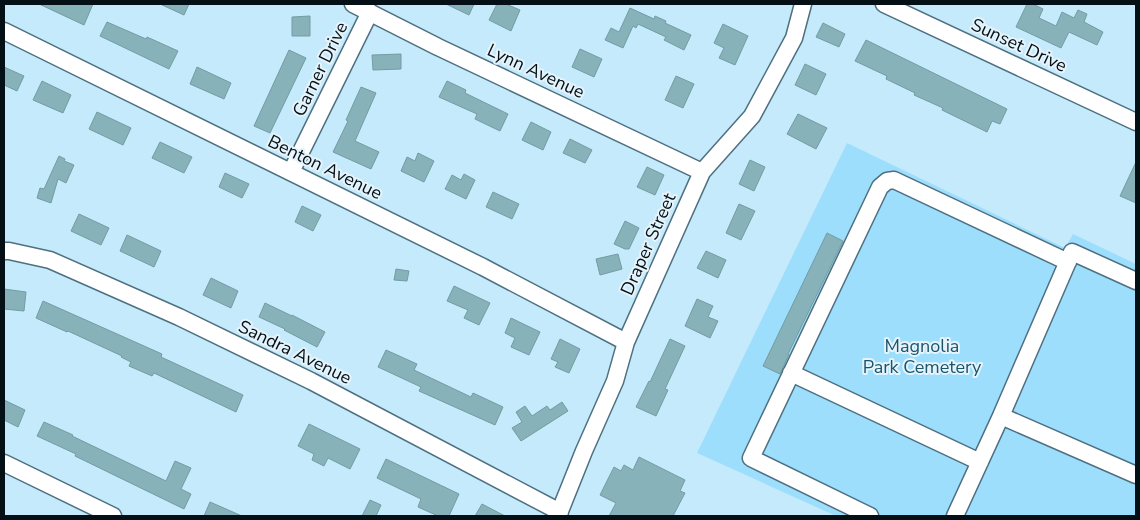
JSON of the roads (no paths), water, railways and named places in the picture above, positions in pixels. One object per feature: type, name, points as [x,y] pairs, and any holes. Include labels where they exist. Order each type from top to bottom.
[{"type":"street","name":"Lynn Avenue","points":[[353,4],[438,47],[702,172]]},
{"type":"street","name":"Draper Street","points":[[559,514],[615,381],[626,342],[702,172],[752,116],[794,38],[803,4]]},
{"type":"street","name":"Sunset Drive","points":[[884,4],[1136,122]]},
{"type":"street","name":"Garner Drive","points":[[291,172],[370,12]]},
{"type":"street","name":"Benton Avenue","points":[[4,31],[483,267],[626,342]]},
{"type":"street","points":[[870,516],[751,458],[880,187],[887,181],[894,180],[1068,262]]},
{"type":"street","name":"Sandra Avenue","points":[[4,251],[50,260],[179,317],[311,380],[559,514]]},
{"type":"street","points":[[955,516],[1002,416],[1072,252],[1136,281]]},
{"type":"street","points":[[791,373],[980,462]]},
{"type":"street","points":[[1002,416],[1136,475]]},
{"type":"street","points":[[4,463],[113,516]]},
{"type":"park label","name":"Magnolia Park Cemetery","points":[[922,356]]}]
